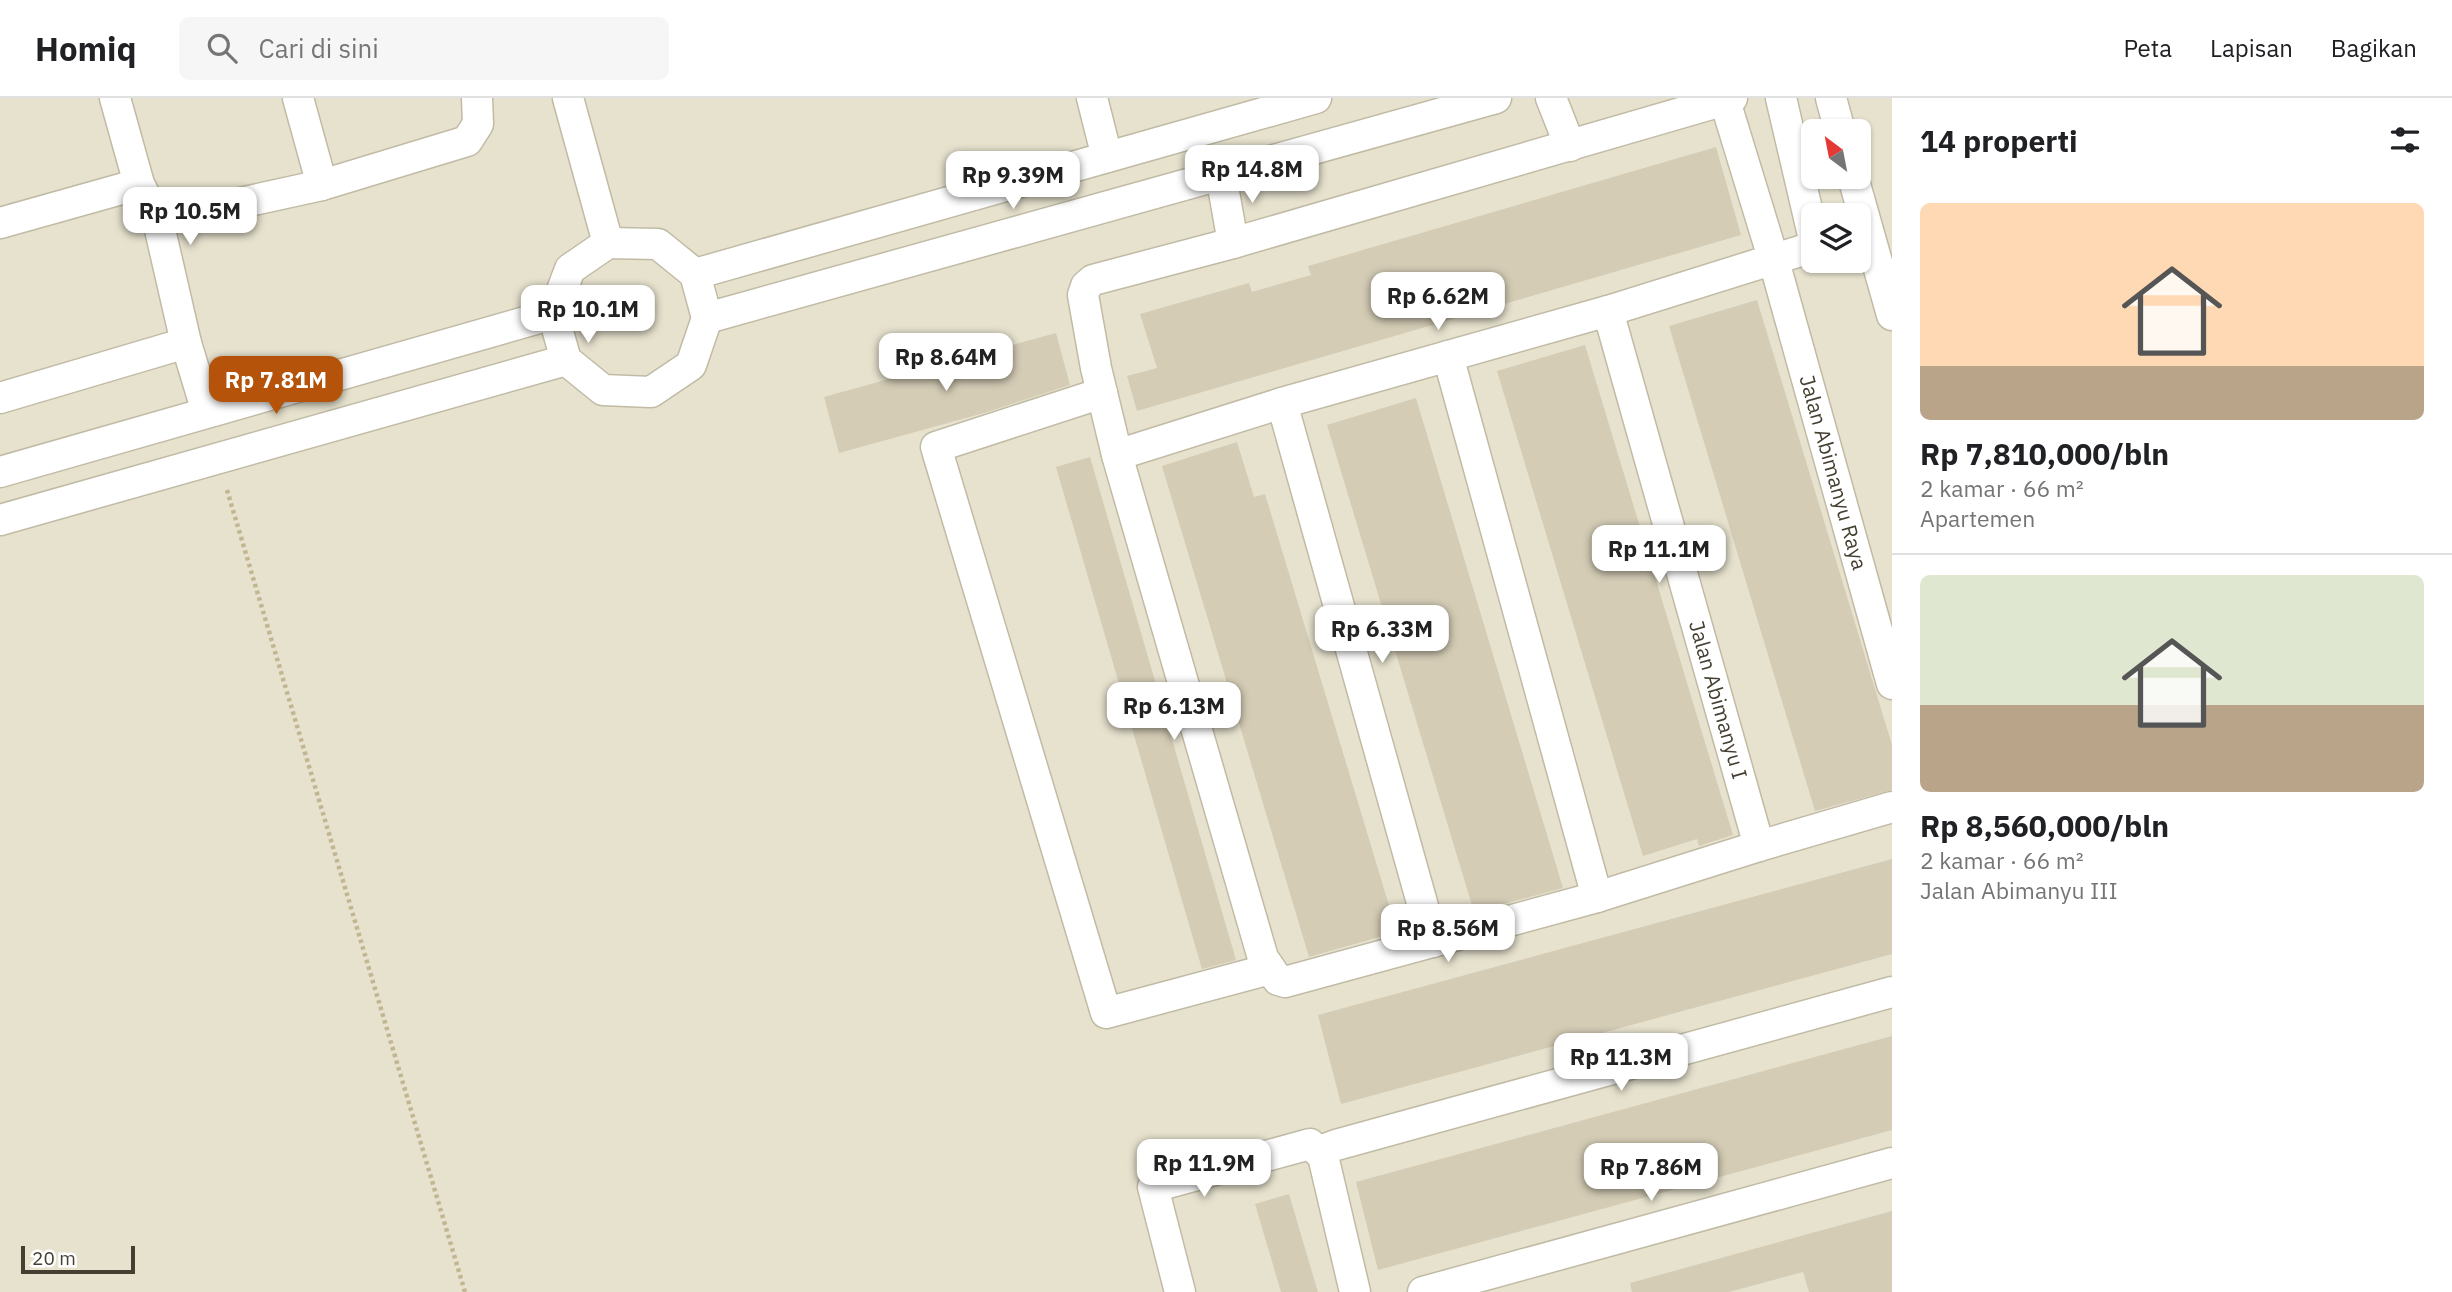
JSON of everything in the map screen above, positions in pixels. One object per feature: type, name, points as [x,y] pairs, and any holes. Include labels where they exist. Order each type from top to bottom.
[{"type":"street","points":[[115,98],[139,184],[158,221],[186,343],[207,412]]},
{"type":"street","points":[[298,98],[321,185]]},
{"type":"street","points":[[158,221],[321,185],[467,141],[478,124],[477,98]]},
{"type":"street","points":[[568,98],[608,243]]},
{"type":"street","points":[[1092,98],[1107,158]]},
{"type":"street","points":[[695,274],[1316,98]]},
{"type":"street","points":[[707,318],[1496,98]]},
{"type":"street","points":[[1551,98],[1570,146]]},
{"type":"street","points":[[1781,98],[1806,203]]},
{"type":"street","points":[[1831,98],[1837,119]]},
{"type":"street","points":[[1729,99],[1233,243],[1093,280],[1086,286],[1083,295],[1102,393],[1117,455],[1263,958],[1278,980],[1285,982],[1597,897],[1892,807]]},
{"type":"street","name":"Jalan Abimanyu Raya","points":[[1729,99],[1892,684]]},
{"type":"street","points":[[1221,175],[1233,243]]},
{"type":"street","points":[[0,223],[139,184]]},
{"type":"street","points":[[1857,189],[1873,235],[1892,315]]},
{"type":"street","points":[[608,243],[658,244],[695,274],[707,318],[691,365],[651,392],[603,390],[566,360],[553,314],[570,269],[608,243]]},
{"type":"street","points":[[1117,455],[1282,403],[1608,311],[1801,251]]},
{"type":"street","name":"Jalan Abimanyu I","points":[[1608,311],[1759,846]]},
{"type":"street","points":[[0,472],[553,314]]},
{"type":"street","points":[[0,398],[186,343]]},
{"type":"street","points":[[1448,356],[1597,897]]},
{"type":"street","points":[[0,520],[566,360]]},
{"type":"street","points":[[1102,393],[936,447],[1106,1013],[1270,969]]},
{"type":"street","points":[[1282,403],[1433,942]]},
{"type":"street","points":[[1322,1156],[1328,1148],[1335,1145],[1892,992]]},
{"type":"street","points":[[1180,1292],[1153,1187],[1310,1144],[1322,1156],[1355,1292]]},
{"type":"street","points":[[1423,1292],[1892,1163]]},
{"type":"path","points":[[218,459],[465,1292]]},
{"type":"shaded area","points":[[0,98],[1892,98],[1892,1292],[0,1292]]},
{"type":"building","points":[[1716,147],[1741,235],[1137,411],[1127,376],[1157,368],[1140,314],[1249,283],[1252,292],[1311,275],[1308,266]]},
{"type":"building","points":[[1757,300],[1892,745],[1892,790],[1815,811],[1669,326]]},
{"type":"building","points":[[1056,333],[1070,385],[984,413],[839,453],[824,397]]},
{"type":"building","points":[[1585,345],[1733,835],[1699,846],[1697,839],[1643,856],[1497,371]]},
{"type":"building","points":[[1416,398],[1563,888],[1474,912],[1327,425]]},
{"type":"building","points":[[1237,442],[1254,497],[1265,494],[1397,932],[1309,957],[1162,466]]},
{"type":"building","points":[[1090,457],[1236,960],[1202,969],[1056,467]]},
{"type":"building","points":[[1892,859],[1892,954],[1341,1104],[1318,1015]]},
{"type":"building","points":[[1892,1036],[1892,1130],[1378,1270],[1356,1182]]},
{"type":"building","points":[[1289,1194],[1318,1292],[1281,1292],[1255,1204]]},
{"type":"building","points":[[1892,1211],[1892,1292],[1809,1292],[1803,1272],[1729,1292],[1632,1292],[1630,1283]]}]
